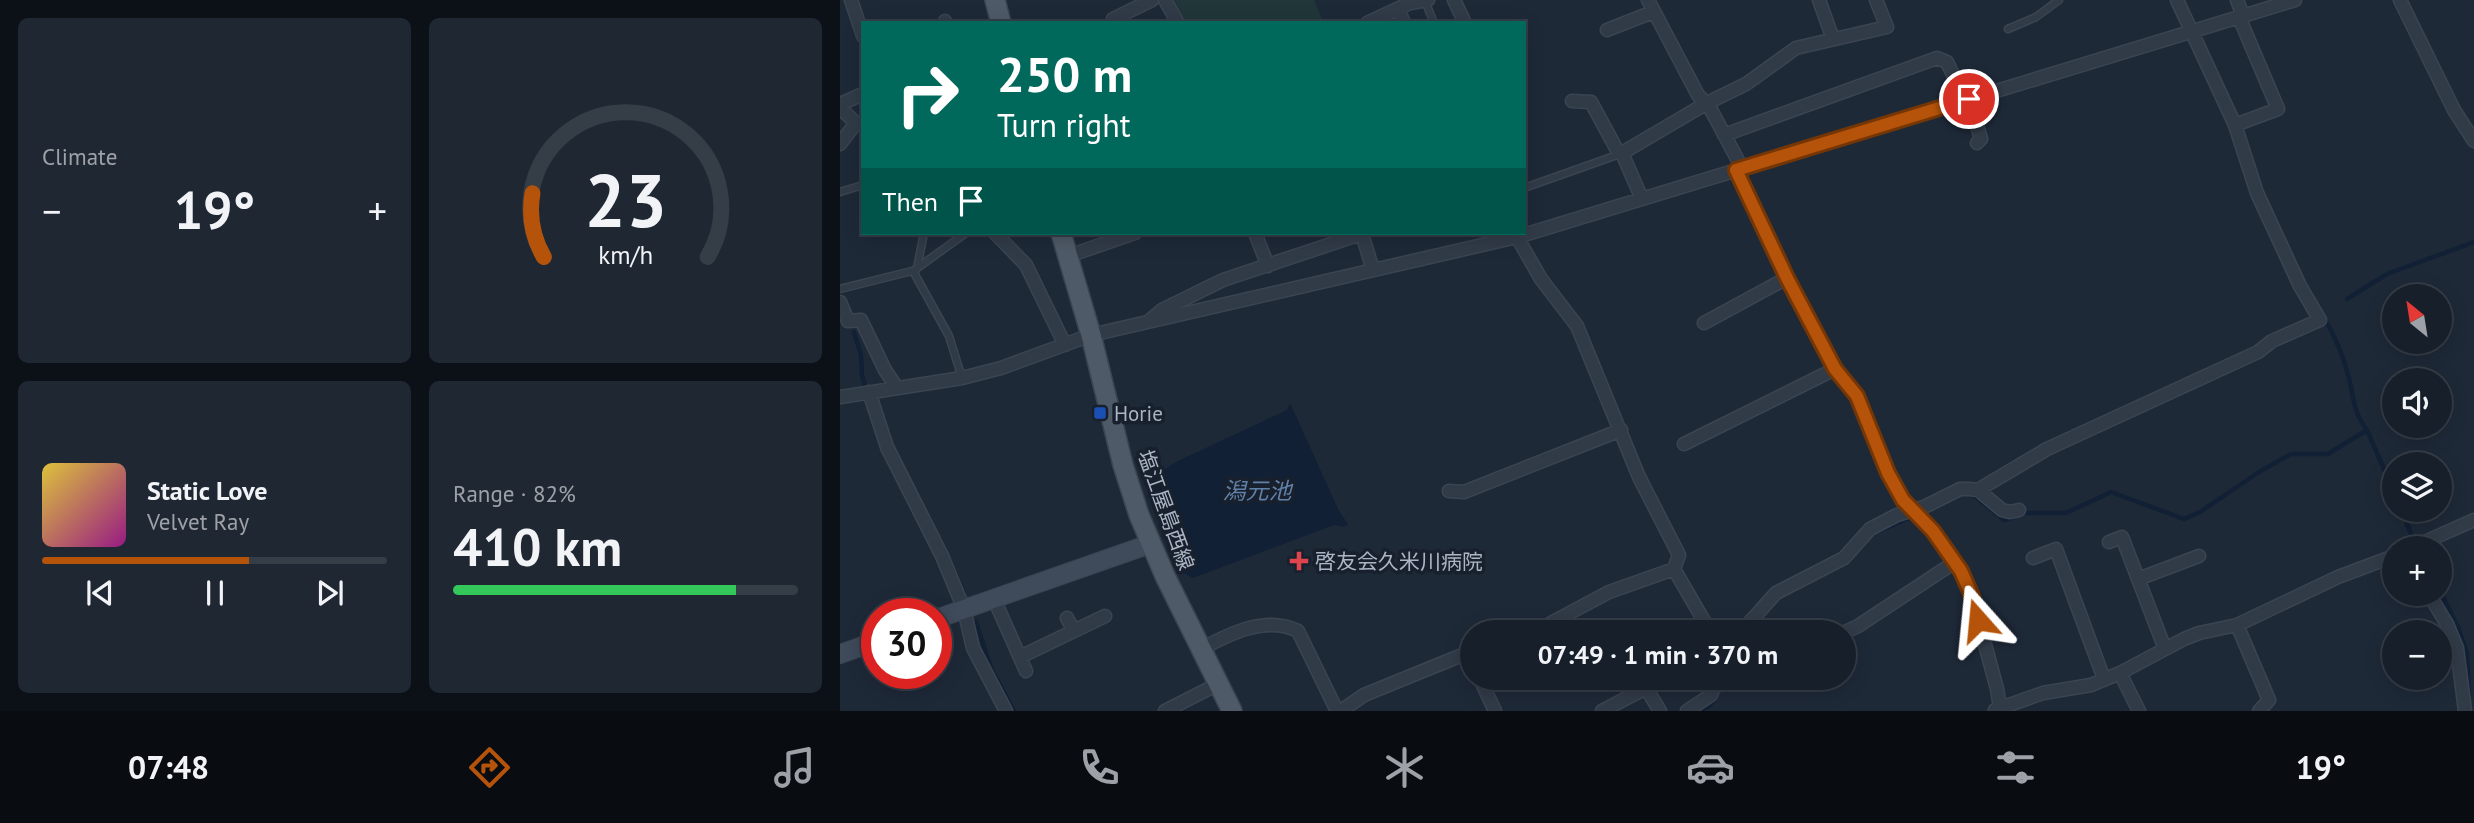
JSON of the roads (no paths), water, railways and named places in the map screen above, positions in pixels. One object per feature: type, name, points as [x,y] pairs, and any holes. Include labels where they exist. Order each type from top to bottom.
[{"type":"main road","points":[[995,0],[1000,21]]},
{"type":"main road","name":"塩江屋島西線","points":[[1062,235],[1091,335],[1123,465],[1150,544],[1232,711]]},
{"type":"street","points":[[851,0],[861,30]]},
{"type":"street","points":[[1113,19],[1152,0]]},
{"type":"street","points":[[1165,0],[1177,21]]},
{"type":"street","points":[[1371,21],[1405,4],[1426,0]]},
{"type":"street","points":[[1454,0],[1464,21]]},
{"type":"street","points":[[1819,0],[1833,39]]},
{"type":"street","points":[[1622,153],[1707,103],[1746,84],[1796,48],[1887,27],[1876,0]]},
{"type":"street","points":[[1752,620],[1776,593],[1844,558],[1870,529],[1916,513],[1960,489],[1978,490],[2047,449],[2258,352],[2272,341],[2320,320],[2300,286],[2256,193],[2235,125],[2177,0]]},
{"type":"street","points":[[2235,125],[2278,109],[2241,17],[2237,0]]},
{"type":"street","points":[[1526,234],[2295,0]]},
{"type":"street","points":[[2400,0],[2455,110],[2474,141]]},
{"type":"street","points":[[1606,30],[1649,3],[1698,95],[1707,103],[1724,135],[1787,278],[1835,369],[1857,396],[1888,473],[1955,562],[1972,596],[1997,689],[1996,709],[2043,693],[2091,685],[2199,633],[2237,625],[2338,577],[2382,560]]},
{"type":"street","points":[[1724,135],[1937,58],[1947,62],[1967,100],[1981,139],[1977,143]]},
{"type":"street","points":[[840,144],[859,126],[840,106],[861,94]]},
{"type":"street","points":[[1572,101],[1591,102],[1617,150],[1622,153],[1642,199]]},
{"type":"street","points":[[997,235],[1026,265],[1065,345]]},
{"type":"street","points":[[1068,256],[1129,235]]},
{"type":"street","points":[[1256,235],[1268,266]]},
{"type":"street","points":[[1149,321],[1162,310],[1223,280],[1356,235]]},
{"type":"street","points":[[1359,235],[1373,270]]},
{"type":"street","points":[[840,397],[962,378],[1001,368],[1091,335],[1524,235]]},
{"type":"street","points":[[1517,237],[1541,279],[1577,326],[1639,477],[1679,555],[1674,569],[1703,620]]},
{"type":"street","points":[[1704,323],[1787,278]]},
{"type":"street","points":[[840,302],[848,321],[860,320],[897,388]]},
{"type":"street","points":[[1684,444],[1835,369]]},
{"type":"street","points":[[869,392],[887,447],[942,556],[964,609],[973,648],[1006,711]]},
{"type":"street","points":[[1449,491],[1464,492],[1621,430]]},
{"type":"street","points":[[1978,490],[2002,510],[2019,510]]},
{"type":"street","points":[[2436,536],[2474,520]]},
{"type":"street","points":[[2109,542],[2122,537],[2165,649]]},
{"type":"street","points":[[952,613],[1150,544]]},
{"type":"street","points":[[2033,558],[2056,549],[2104,679]]},
{"type":"street","points":[[2138,579],[2199,556]]},
{"type":"street","points":[[1856,627],[1955,562]]},
{"type":"street","points":[[1556,620],[1609,592],[1674,569]]},
{"type":"street","points":[[994,598],[1026,671]]},
{"type":"street","points":[[2436,606],[2457,648],[2465,711]]},
{"type":"street","points":[[1020,657],[1105,616]]},
{"type":"street","points":[[1067,618],[1073,631]]},
{"type":"street","points":[[2237,625],[2269,700],[2259,711]]},
{"type":"street","points":[[1201,649],[1227,635],[1255,626],[1289,626],[1298,631],[1339,711],[1364,695],[1460,659]]},
{"type":"street","points":[[840,654],[861,647]]},
{"type":"street","points":[[2120,673],[2139,711]]},
{"type":"street","points":[[1165,711],[1219,684]]},
{"type":"street","points":[[1602,711],[1647,688],[1660,711]]},
{"type":"street","points":[[1485,690],[1494,711]]},
{"type":"street","points":[[1687,711],[1711,695],[1713,690]]},
{"type":"lane","points":[[1426,0],[1433,21]]},
{"type":"lane","points":[[2008,29],[2035,17],[2059,0]]},
{"type":"lane","points":[[1526,187],[1622,153]]},
{"type":"lane","points":[[840,192],[861,186]]},
{"type":"lane","points":[[924,235],[916,269],[913,271],[949,335],[962,378]]},
{"type":"lane","points":[[840,289],[916,269],[963,235]]},
{"type":"water","name":"潟元池","points":[[1289,405],[1339,511],[1348,524],[1344,527],[1334,525],[1193,578],[1184,573],[1152,497],[1154,480],[1159,473],[1178,461],[1287,410]]},
{"type":"waterway","points":[[2347,299],[2387,274],[2474,242]]},
{"type":"waterway","points":[[2326,321],[2345,363],[2356,411],[2367,430]]},
{"type":"waterway","points":[[854,332],[861,355],[865,385]]},
{"type":"waterway","points":[[2022,513],[2066,513],[2111,492],[2184,519],[2200,512],[2291,454],[2328,454],[2367,430],[2382,464]]},
{"type":"waterway","points":[[1969,494],[2004,520],[2014,517]]},
{"type":"waterway","points":[[1879,531],[1916,515]]},
{"type":"waterway","points":[[2406,522],[2412,536]]},
{"type":"waterway","points":[[940,539],[964,593]]},
{"type":"waterway","points":[[2448,606],[2467,654],[2469,695]]},
{"type":"waterway","points":[[976,622],[991,668],[1014,711]]},
{"type":"waterway","points":[[1700,711],[1716,698]]},
{"type":"place","name":"Horie","points":[[1100,413]]},
{"type":"place","name":"啓友会久米川病院","points":[[1299,561]]}]
